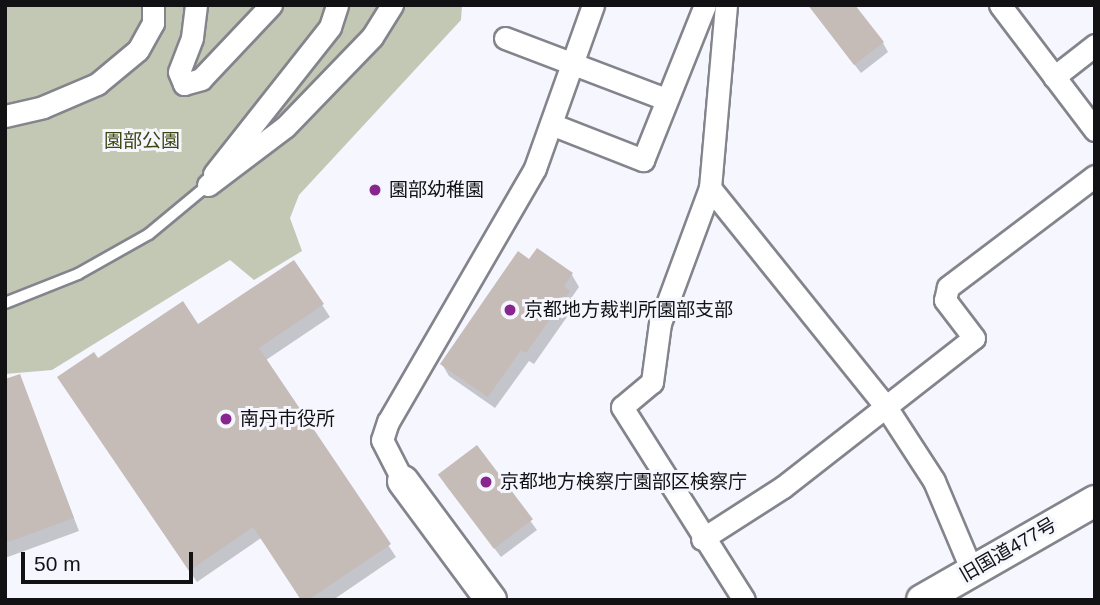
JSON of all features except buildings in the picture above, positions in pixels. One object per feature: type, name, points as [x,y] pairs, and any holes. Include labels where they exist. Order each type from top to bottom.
[{"type":"street","points":[[5,116],[43,107],[97,84],[138,51],[153,23],[153,5]]},
{"type":"street","points":[[197,5],[192,38],[179,72],[184,84],[201,79],[271,5]]},
{"type":"street","points":[[208,185],[221,160],[330,27],[337,5]]},
{"type":"street","points":[[208,185],[285,127],[372,37],[392,5]]},
{"type":"street","points":[[491,600],[403,481],[382,440],[388,422],[535,168],[593,5]]},
{"type":"street","points":[[551,124],[643,160],[705,5]]},
{"type":"street","points":[[726,5],[710,188],[660,323],[652,382],[622,407],[702,539],[744,600]]},
{"type":"street","points":[[1000,5],[1095,130]]},
{"type":"street","points":[[505,38],[575,61],[666,99]]},
{"type":"street","points":[[1054,77],[1095,45]]},
{"type":"street","points":[[702,539],[783,487],[974,338],[945,300],[948,287],[1095,176]]},
{"type":"street","points":[[710,188],[886,407],[934,481],[971,571]]},
{"type":"street","name":"旧国道477号","points":[[922,600],[1095,501]]},
{"type":"lane","points":[[5,303],[78,274],[149,234],[208,185]]},
{"type":"green space","name":"園部公園","points":[[5,5],[462,5],[461,20],[299,195],[290,218],[302,251],[254,280],[230,260],[52,370],[5,374]]},
{"type":"place","name":"園部幼稚園","points":[[375,190]]},
{"type":"place","name":"京都地方裁判所園部支部","points":[[510,310]]},
{"type":"place","name":"南丹市役所","points":[[226,419]]},
{"type":"place","name":"京都地方検察庁園部区検察庁","points":[[486,482]]}]
